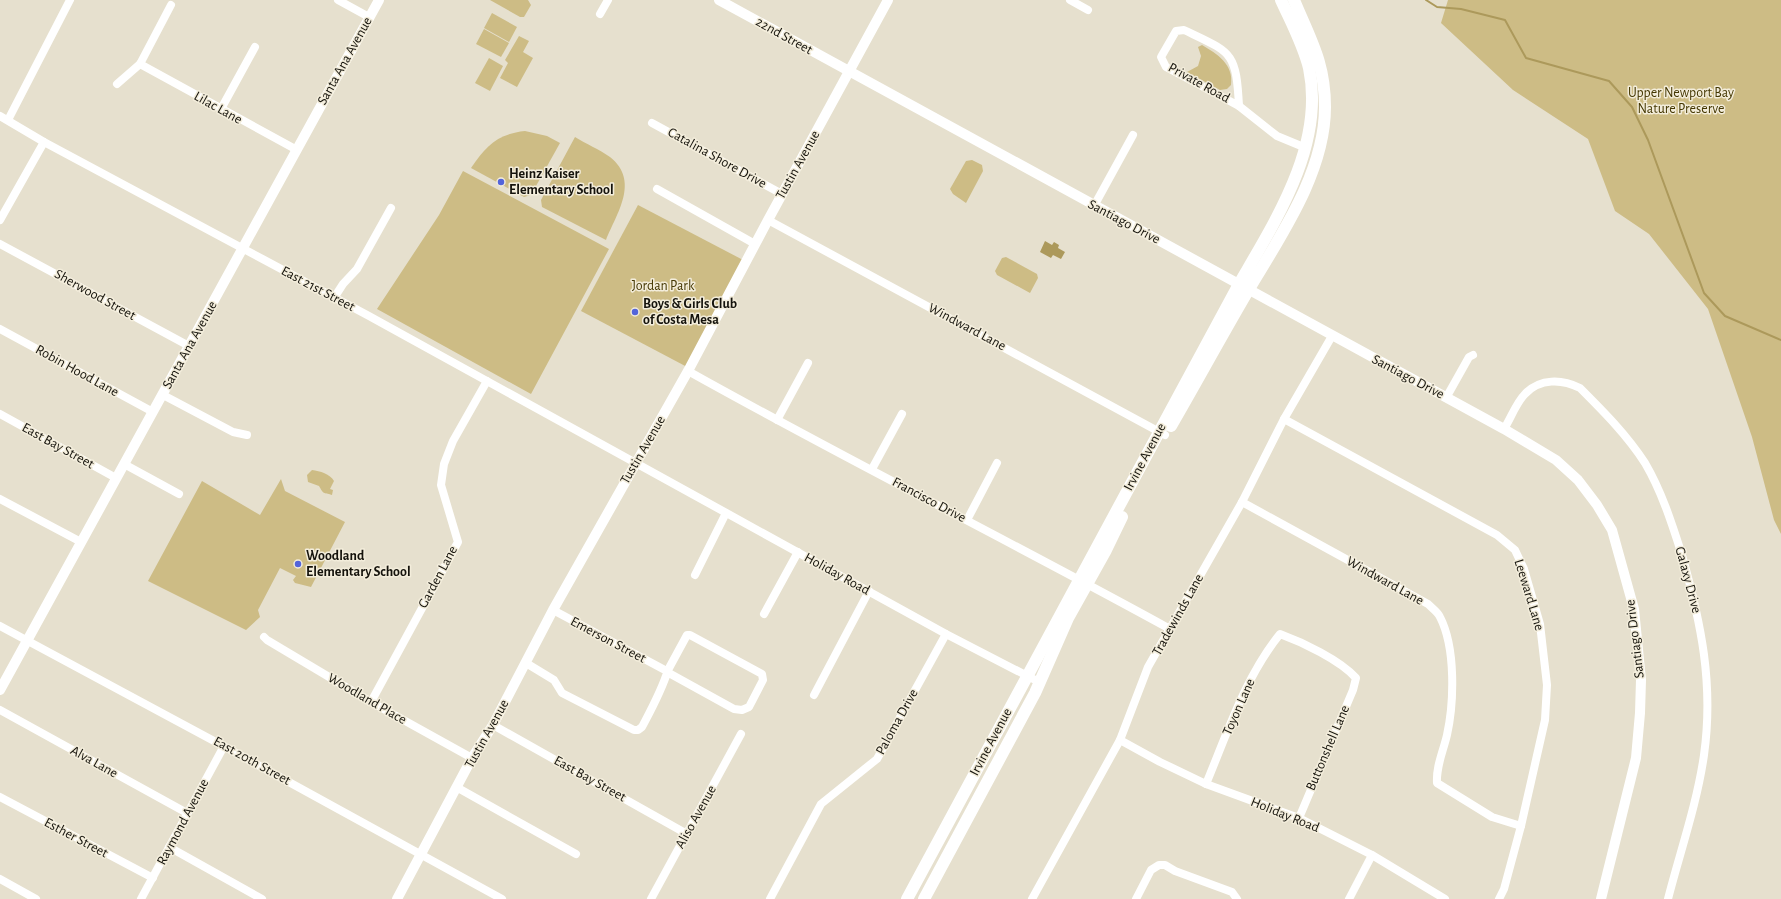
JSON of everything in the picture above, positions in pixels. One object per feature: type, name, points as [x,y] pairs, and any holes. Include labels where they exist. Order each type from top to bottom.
[{"type":"main road","name":"Irvine Avenue","points":[[907,899],[1027,675],[1083,582],[1162,433],[1244,286],[1300,167],[1306,148],[1311,116],[1309,69],[1302,46],[1281,0]]},
{"type":"main road","name":"Irvine Avenue","points":[[1244,286],[1295,208],[1308,183],[1324,132],[1325,105],[1322,71],[1316,48],[1294,0]]},
{"type":"main road","points":[[1295,208],[1296,194],[1310,164],[1311,158],[1306,148]]},
{"type":"main road","name":"Irvine Avenue","points":[[924,899],[1041,683],[1083,582]]},
{"type":"street","points":[[4,118],[70,0]]},
{"type":"street","points":[[338,0],[370,17]]},
{"type":"street","name":"Santa Ana Avenue","points":[[0,690],[379,0]]},
{"type":"street","points":[[600,14],[608,0]]},
{"type":"street","name":"22nd Street","points":[[719,0],[850,72]]},
{"type":"street","name":"Tustin Avenue","points":[[397,899],[458,788],[472,758],[492,725],[634,463],[688,371],[755,244],[888,0]]},
{"type":"street","points":[[1070,0],[1088,10]]},
{"type":"street","points":[[117,84],[140,64],[170,5]]},
{"type":"street","name":"Private Road","points":[[1239,106],[1236,67],[1230,57],[1221,48],[1184,30],[1176,31],[1161,57],[1166,67],[1239,106],[1277,136],[1306,148]]},
{"type":"street","points":[[221,109],[255,47]]},
{"type":"street","name":"Lilac Lane","points":[[140,64],[296,150]]},
{"type":"street","name":"Santiago Drive","points":[[850,72],[1504,429],[1556,460],[1578,480],[1598,505],[1612,530],[1634,609],[1641,680],[1636,758],[1601,899]]},
{"type":"street","name":"East 21st Street","points":[[4,118],[44,142],[334,298],[634,463]]},
{"type":"street","name":"Catalina Shore Drive","points":[[652,123],[782,194]]},
{"type":"street","points":[[1094,206],[1133,135]]},
{"type":"street","points":[[0,220],[44,142]]},
{"type":"street","points":[[657,190],[755,244]]},
{"type":"street","points":[[334,298],[343,284],[357,269],[391,208]]},
{"type":"street","name":"Windward Lane","points":[[768,220],[1162,433]]},
{"type":"street","name":"Sherwood Street","points":[[0,244],[189,346]]},
{"type":"street","name":"Robin Hood Lane","points":[[0,329],[153,412]]},
{"type":"street","name":"Tradewinds Lane","points":[[1032,899],[1120,740],[1148,668],[1242,502],[1284,419],[1332,336]]},
{"type":"street","points":[[1446,398],[1468,357],[1474,355]]},
{"type":"street","points":[[777,420],[808,363]]},
{"type":"street","name":"Francisco Drive","points":[[688,371],[1170,629]]},
{"type":"street","name":"Garden Lane","points":[[370,702],[458,542],[441,485],[444,464],[453,441],[486,381]]},
{"type":"street","name":"Galaxy Drive","points":[[1504,429],[1518,404],[1525,394],[1532,388],[1547,382],[1557,381],[1568,382],[1580,388],[1634,447],[1660,492],[1674,529],[1700,624],[1704,651],[1706,716],[1704,755],[1668,899]]},
{"type":"street","points":[[163,395],[233,432],[247,435]]},
{"type":"street","name":"East Bay Street","points":[[0,414],[116,478]]},
{"type":"street","points":[[872,469],[902,414]]},
{"type":"street","name":"Leeward Lane","points":[[1284,419],[1497,535],[1515,550],[1524,569],[1540,624],[1547,685],[1545,720],[1521,826],[1504,889],[1499,899]]},
{"type":"street","name":"Holiday Road","points":[[634,463],[946,634],[1041,683]]},
{"type":"street","points":[[967,520],[997,463]]},
{"type":"street","points":[[124,464],[179,494]]},
{"type":"street","points":[[0,499],[81,542]]},
{"type":"street","name":"Windward Lane","points":[[1242,502],[1428,604],[1440,616],[1450,657],[1452,698],[1447,736],[1436,771],[1437,783],[1492,817],[1521,826]]},
{"type":"street","points":[[695,575],[726,513]]},
{"type":"street","points":[[764,614],[798,552]]},
{"type":"street","points":[[814,695],[870,591]]},
{"type":"street","name":"Emerson Street","points":[[553,610],[734,709],[742,710],[749,707],[763,680],[762,674],[690,635],[685,637],[665,671]]},
{"type":"street","name":"East 20th Street","points":[[0,626],[224,746],[502,899]]},
{"type":"street","name":"Paloma Drive","points":[[770,899],[821,804],[877,759],[946,634]]},
{"type":"street","name":"Buttonshell Lane","points":[[1280,634],[1295,640],[1348,669],[1356,678],[1353,690],[1299,818]]},
{"type":"street","name":"Toyon Lane","points":[[1206,784],[1246,690],[1270,646],[1280,634]]},
{"type":"street","name":"Woodland Place","points":[[264,637],[370,702],[472,758]]},
{"type":"street","points":[[526,663],[554,680],[562,693],[634,730],[638,730],[642,727],[664,684],[665,671]]},
{"type":"street","name":"Alva Lane","points":[[0,710],[187,813]]},
{"type":"street","name":"East Bay Street","points":[[492,725],[687,834]]},
{"type":"street","name":"Aliso Avenue","points":[[651,899],[741,734]]},
{"type":"street","name":"Holiday Road","points":[[1120,740],[1160,762],[1206,784],[1299,818],[1372,855],[1445,899]]},
{"type":"street","name":"Raymond Avenue","points":[[141,899],[224,746]]},
{"type":"street","points":[[458,788],[576,854]]},
{"type":"street","name":"Esther Street","points":[[0,797],[152,878]]},
{"type":"street","points":[[169,847],[262,899]]},
{"type":"street","points":[[1349,899],[1372,855]]},
{"type":"street","points":[[1136,899],[1150,870],[1158,865],[1165,865],[1180,873],[1232,892],[1237,899]]},
{"type":"street","points":[[0,879],[36,899]]},
{"type":"green space","points":[[490,0],[528,0],[531,5],[524,17],[520,17]]},
{"type":"green space","name":"Upper Newport Bay Nature Preserve","points":[[1448,0],[1781,0],[1781,534],[1774,520],[1752,437],[1708,309],[1649,234],[1615,211],[1588,139],[1513,90],[1441,23]]},
{"type":"green space","points":[[492,13],[517,27],[509,42],[484,28]]},
{"type":"green space","points":[[484,29],[509,43],[501,57],[476,44]]},
{"type":"green space","points":[[519,36],[529,41],[523,52],[533,58],[517,87],[500,78],[508,63],[505,60]]},
{"type":"green space","points":[[1202,45],[1219,56],[1227,65],[1230,71],[1231,85],[1227,89],[1220,90],[1187,72],[1198,66],[1201,56],[1198,47]]},
{"type":"green space","points":[[489,58],[503,66],[490,91],[475,83]]},
{"type":"green space","points":[[525,131],[547,136],[560,143],[531,195],[524,197],[471,168],[487,147],[493,142],[507,135]]},
{"type":"green space","points":[[575,137],[610,157],[619,166],[624,176],[625,187],[620,208],[606,240],[542,207],[541,200]]},
{"type":"green space","points":[[972,160],[982,165],[983,171],[966,203],[953,194],[950,189],[966,161]]},
{"type":"green space","points":[[463,171],[609,249],[531,394],[377,309],[439,215]]},
{"type":"green space","name":"Jordan Park","points":[[638,205],[745,261],[689,368],[581,311]]},
{"type":"green space","points":[[1006,257],[1037,274],[1038,278],[1030,293],[997,275],[995,271],[1002,258]]},
{"type":"green space","points":[[312,470],[330,476],[334,481],[330,489],[333,490],[332,495],[324,493],[319,486],[308,482],[307,475]]},
{"type":"green space","points":[[281,479],[285,491],[345,522],[311,587],[295,583],[293,580],[296,576],[280,568],[258,610],[260,617],[246,630],[148,581],[202,481],[260,515]]},
{"type":"shaded area","points":[[1045,241],[1052,245],[1054,242],[1059,245],[1058,248],[1065,252],[1061,259],[1053,255],[1051,258],[1040,252]]},
{"type":"waterway","points":[[1426,0],[1437,7],[1461,9],[1505,20],[1526,58],[1609,81],[1632,107],[1648,140],[1704,293],[1725,316],[1781,340]]},
{"type":"place","name":"Heinz Kaiser Elementary School","points":[[501,182]]},
{"type":"place","name":"Boys & Girls Club of Costa Mesa","points":[[635,312]]},
{"type":"place","name":"Woodland Elementary School","points":[[298,564]]}]
